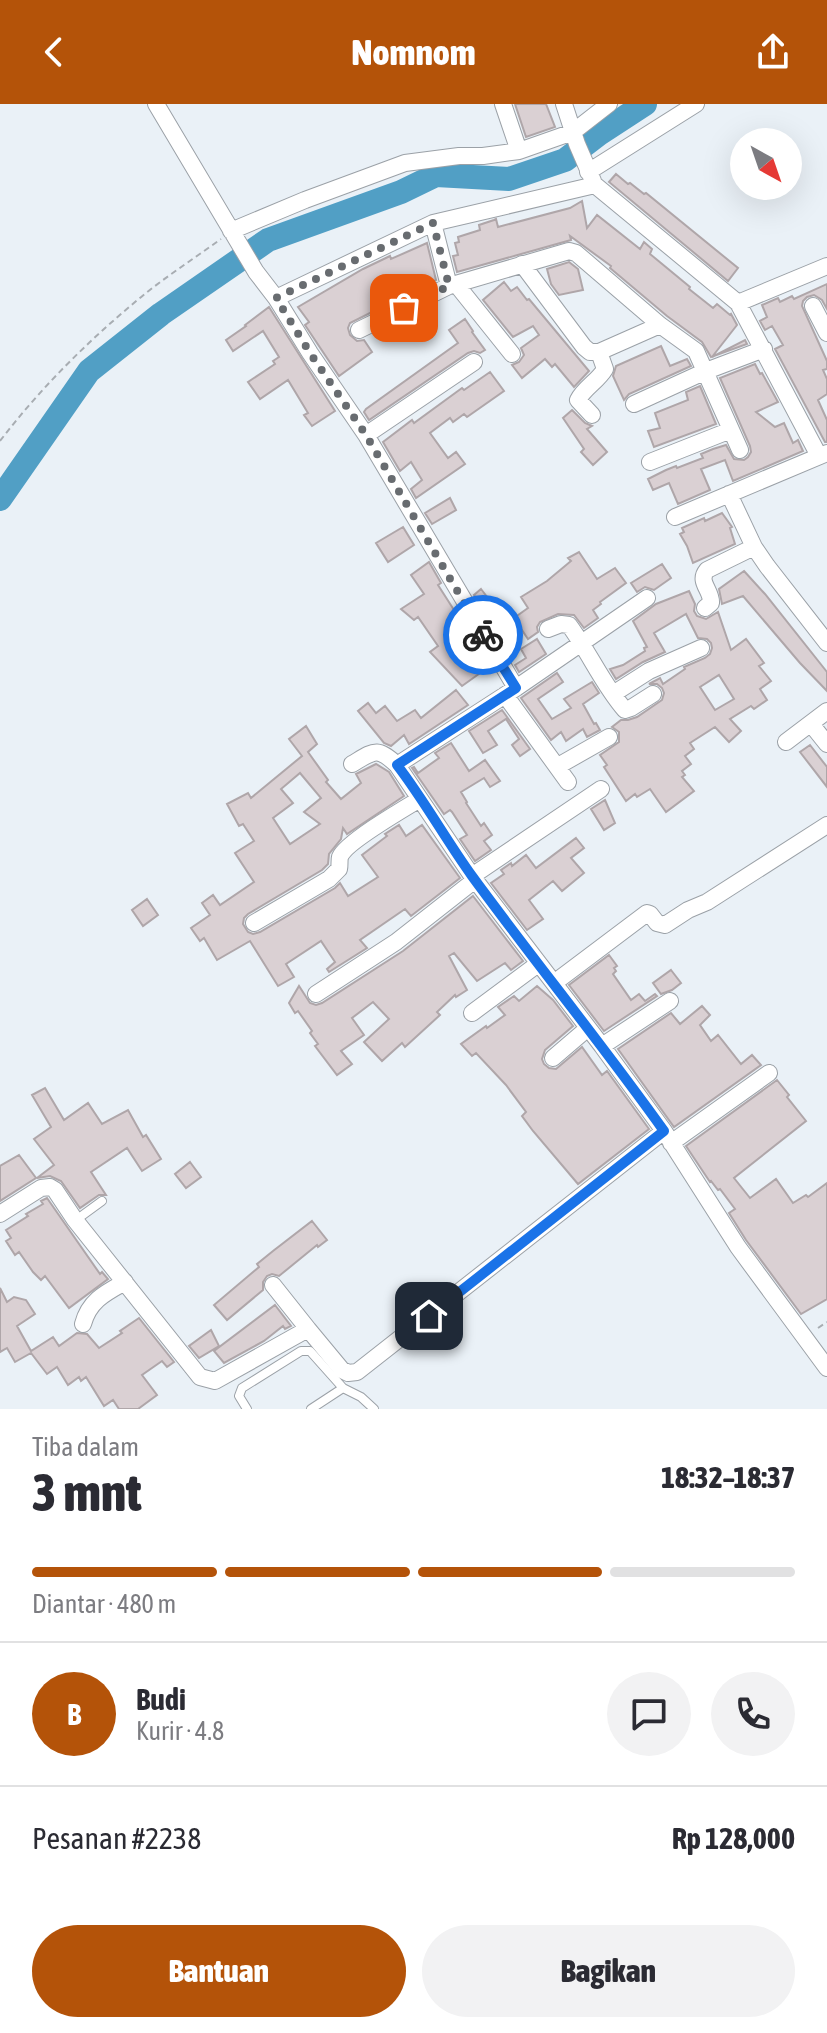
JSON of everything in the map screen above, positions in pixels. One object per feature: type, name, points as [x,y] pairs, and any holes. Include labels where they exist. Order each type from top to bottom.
[{"type":"street","points":[[156,104],[240,246],[366,435],[511,691],[568,782]]},
{"type":"street","points":[[503,104],[519,151]]},
{"type":"street","points":[[564,104],[589,173],[738,303],[823,454],[675,517]]},
{"type":"street","points":[[231,231],[405,163],[519,151],[575,138],[609,104]]},
{"type":"street","points":[[266,285],[433,223],[589,173],[696,104]]},
{"type":"street","points":[[433,223],[452,285],[512,354]]},
{"type":"street","points":[[359,330],[452,285],[561,253],[576,253],[660,325],[696,351],[740,450]]},
{"type":"street","points":[[522,264],[590,352],[599,352],[660,325]]},
{"type":"street","points":[[738,303],[827,266]]},
{"type":"street","points":[[813,306],[827,331]]},
{"type":"street","points":[[634,404],[764,349]]},
{"type":"street","points":[[592,415],[578,400],[579,395],[605,369],[599,352]]},
{"type":"street","points":[[366,435],[474,362]]},
{"type":"street","points":[[650,462],[731,430]]},
{"type":"street","points":[[729,494],[754,547],[827,643]]},
{"type":"street","points":[[705,608],[711,603],[702,581],[707,570],[754,547]]},
{"type":"street","points":[[397,765],[647,598]]},
{"type":"street","points":[[548,629],[567,623],[624,708],[628,710],[653,694]]},
{"type":"street","points":[[613,694],[649,671],[701,648]]},
{"type":"street","points":[[786,742],[827,711]]},
{"type":"street","points":[[811,724],[827,744]]},
{"type":"street","points":[[558,766],[609,737]]},
{"type":"street","points":[[352,764],[380,751],[397,765],[474,878],[668,1137],[738,1247],[827,1368]]},
{"type":"street","points":[[316,994],[396,942],[474,878],[601,789]]},
{"type":"street","points":[[254,923],[329,879],[339,869],[339,859],[346,849],[420,799]]},
{"type":"street","points":[[554,983],[648,912],[657,923],[665,925],[707,902],[827,825]]},
{"type":"street","points":[[472,1013],[538,964]]},
{"type":"street","points":[[602,1046],[670,1001]]},
{"type":"street","points":[[553,1058],[588,1028]]},
{"type":"street","points":[[273,1285],[342,1370],[357,1372],[668,1137],[769,1073]]},
{"type":"street","points":[[0,1214],[41,1188],[55,1190],[75,1220],[200,1377],[215,1381],[308,1329]]},
{"type":"street","points":[[83,1324],[89,1307],[101,1295],[125,1282]]},
{"type":"lane","points":[[75,1220],[102,1201]]},
{"type":"lane","points":[[247,1409],[239,1396],[242,1388],[306,1350],[343,1388],[361,1397],[374,1409]]},
{"type":"lane","points":[[311,1409],[343,1388]]},
{"type":"path","points":[[0,441],[27,405],[80,351],[146,293],[231,231]]},
{"type":"building","points":[[515,104],[546,104],[555,127],[526,137]]},
{"type":"building","points":[[616,174],[646,193],[738,268],[728,281],[609,182]]},
{"type":"building","points":[[582,201],[587,228],[597,215],[640,249],[644,242],[652,249],[650,254],[689,289],[713,308],[717,304],[731,314],[737,325],[711,357],[702,342],[570,236],[571,240],[457,272],[453,256],[458,255],[455,243],[459,242],[458,237],[480,230],[479,225],[496,219],[498,227],[570,208]]},
{"type":"building","points":[[427,243],[436,280],[350,323],[350,335],[357,341],[364,340],[372,352],[339,376],[305,325],[309,322],[298,307],[363,269]]},
{"type":"building","points":[[569,262],[578,269],[583,290],[559,295],[551,284],[547,269]]},
{"type":"building","points":[[504,282],[511,291],[517,287],[529,299],[589,371],[574,387],[555,364],[552,367],[545,359],[522,378],[512,365],[524,355],[521,348],[539,335],[533,326],[513,337],[483,300]]},
{"type":"building","points":[[827,284],[827,309],[822,300],[814,295],[807,297],[802,306],[827,361],[827,369],[823,370],[827,379],[827,394],[818,400],[827,420],[825,442],[775,349],[783,345],[772,326],[765,330],[760,321],[767,317],[762,305],[778,298],[780,302],[792,296],[794,299]]},
{"type":"building","points":[[269,307],[335,411],[312,426],[304,415],[308,413],[288,380],[260,399],[248,382],[275,364],[273,361],[279,357],[263,331],[233,351],[226,340]]},
{"type":"building","points":[[465,319],[485,350],[468,353],[369,420],[364,412],[366,409],[458,343],[449,330]]},
{"type":"building","points":[[745,340],[747,344],[714,356]]},
{"type":"building","points":[[661,346],[670,366],[687,359],[691,366],[629,394],[624,400],[613,376],[616,366]]},
{"type":"building","points":[[755,364],[778,402],[756,412],[775,427],[784,423],[793,443],[798,440],[803,451],[733,481],[725,460],[701,469],[710,490],[678,504],[669,483],[653,490],[648,479],[703,458],[701,454],[713,449],[726,445],[734,459],[744,460],[748,457],[750,446],[720,378]]},
{"type":"building","points":[[490,372],[504,391],[467,417],[464,414],[453,422],[450,418],[430,433],[448,458],[456,452],[465,464],[416,498],[411,489],[422,480],[411,462],[400,471],[383,442],[412,420],[414,423]]},
{"type":"building","points":[[700,386],[716,424],[654,447],[648,431],[660,428],[655,413],[688,400],[686,392]]},
{"type":"building","points":[[572,410],[592,426],[587,429],[607,452],[593,465],[581,452],[584,449],[563,418]]},
{"type":"building","points":[[450,498],[456,510],[432,524],[425,513]]},
{"type":"building","points":[[722,513],[732,527],[735,544],[693,563],[680,534],[684,532],[682,528]]},
{"type":"building","points":[[403,527],[414,545],[388,562],[376,543]]},
{"type":"building","points":[[579,552],[597,579],[615,568],[626,583],[600,602],[593,610],[598,618],[584,628],[574,615],[558,614],[540,622],[538,632],[528,639],[514,618],[528,608],[521,597],[547,581],[571,561],[568,558]]},
{"type":"building","points":[[429,562],[441,583],[438,585],[454,610],[456,608],[490,666],[462,686],[430,652],[438,646],[418,617],[414,620],[401,609],[424,594],[411,575]]},
{"type":"building","points":[[662,564],[671,578],[654,590],[645,587],[637,592],[631,583]]},
{"type":"building","points":[[744,571],[827,672],[827,691],[743,596],[722,604],[719,589]]},
{"type":"building","points":[[481,589],[498,611],[508,617],[493,628],[474,595]]},
{"type":"building","points":[[689,591],[697,616],[706,619],[718,612],[731,650],[746,639],[764,663],[759,666],[771,681],[760,689],[767,700],[730,719],[741,731],[729,742],[715,727],[690,743],[694,749],[685,756],[691,764],[682,771],[685,775],[682,777],[694,791],[666,812],[650,789],[626,801],[604,767],[607,765],[600,755],[619,742],[619,732],[612,727],[621,720],[637,717],[662,700],[662,688],[649,684],[660,678],[663,684],[684,667],[710,654],[711,643],[698,638],[686,614],[654,633],[665,652],[616,679],[610,669],[645,651],[647,647],[633,621],[656,604]],"holes":[[[719,675],[734,699],[715,710],[700,687]]]},
{"type":"building","points":[[537,639],[546,654],[519,672],[515,665],[526,658],[521,649]]},
{"type":"building","points":[[557,673],[563,682],[538,699],[552,719],[571,708],[564,699],[592,682],[599,693],[583,704],[600,730],[587,737],[583,729],[566,741],[561,732],[551,740],[521,698]]},
{"type":"building","points":[[456,690],[468,705],[409,744],[404,735],[391,746],[384,743],[358,711],[368,703],[376,713],[385,706],[397,721],[415,710],[421,718]]},
{"type":"building","points":[[502,710],[530,749],[520,756],[512,745],[519,739],[506,719],[488,731],[497,745],[483,753],[469,731]]},
{"type":"building","points":[[306,726],[317,744],[308,752],[328,780],[326,782],[341,799],[361,783],[356,774],[376,764],[389,772],[404,796],[347,834],[343,828],[341,839],[329,854],[328,864],[248,914],[243,924],[248,932],[260,932],[340,883],[348,896],[378,877],[362,855],[399,825],[406,836],[422,825],[460,878],[411,916],[405,909],[360,940],[367,948],[329,972],[327,969],[335,962],[321,941],[286,964],[294,977],[278,986],[250,941],[217,960],[204,938],[200,941],[191,928],[210,915],[202,903],[213,895],[220,905],[254,882],[235,853],[254,841],[243,824],[239,826],[227,804],[248,793],[251,798],[302,756],[289,739]],"holes":[[[300,773],[321,798],[304,812],[320,824],[290,844],[273,818],[293,803],[281,789]]]},
{"type":"building","points":[[451,743],[469,771],[485,760],[500,781],[490,787],[484,778],[461,792],[481,826],[484,823],[492,835],[484,841],[491,850],[475,861],[460,839],[467,835],[452,812],[450,810],[444,814],[412,768],[418,773],[439,758],[435,753]]},
{"type":"building","points":[[810,745],[827,767],[827,787],[800,752]]},
{"type":"building","points":[[605,800],[615,823],[604,830],[591,809]]},
{"type":"building","points":[[576,838],[584,848],[571,858],[584,873],[562,891],[553,881],[529,900],[543,919],[527,930],[491,883],[504,874],[501,870],[526,855],[536,868]]},
{"type":"building","points":[[473,896],[523,961],[511,970],[505,963],[477,981],[454,953],[449,956],[467,990],[455,995],[437,1012],[440,1015],[405,1047],[402,1043],[382,1061],[364,1042],[389,1019],[373,1002],[352,1018],[364,1035],[341,1051],[352,1064],[337,1075],[315,1046],[318,1044],[310,1033],[312,1031],[289,1003],[299,986],[310,1003],[322,1003],[403,951]]},
{"type":"building","points":[[147,899],[158,915],[143,926],[132,910]]},
{"type":"building","points":[[609,955],[617,966],[613,974],[631,1000],[639,994],[645,1001],[655,994],[657,996],[604,1031],[569,985]]},
{"type":"building","points":[[671,970],[681,983],[661,994],[653,983]]},
{"type":"building","points":[[537,986],[553,1000],[573,1026],[545,1050],[544,1064],[556,1069],[582,1047],[602,1075],[607,1071],[649,1129],[578,1184],[522,1116],[526,1112],[506,1085],[476,1053],[472,1056],[461,1044],[505,1015],[498,1007],[514,996],[519,1001]]},
{"type":"building","points":[[702,1006],[710,1015],[700,1025],[711,1041],[718,1035],[741,1064],[752,1055],[761,1065],[674,1127],[618,1049],[671,1013],[680,1024]]},
{"type":"building","points":[[777,1080],[806,1121],[734,1178],[750,1198],[776,1179],[793,1203],[806,1195],[808,1197],[827,1183],[827,1299],[801,1314],[729,1213],[735,1209],[720,1189],[710,1182],[686,1146]]},
{"type":"building","points":[[45,1088],[64,1120],[88,1103],[102,1124],[128,1110],[143,1137],[146,1135],[161,1159],[142,1171],[127,1148],[91,1172],[106,1195],[99,1195],[80,1208],[61,1181],[50,1176],[37,1178],[54,1165],[34,1139],[51,1127],[32,1095]]},
{"type":"building","points":[[19,1155],[36,1178],[0,1201],[0,1166]]},
{"type":"building","points":[[190,1162],[201,1177],[186,1188],[175,1174]]},
{"type":"building","points":[[47,1198],[100,1274],[102,1272],[108,1279],[69,1308],[45,1276],[41,1280],[19,1252],[15,1255],[6,1241],[11,1238],[6,1230],[28,1216],[26,1214]]},
{"type":"building","points":[[312,1221],[327,1240],[279,1276],[267,1276],[263,1290],[227,1320],[214,1305],[259,1267],[257,1264]]},
{"type":"building","points":[[0,1288],[7,1302],[14,1297],[26,1300],[35,1314],[17,1326],[31,1351],[53,1337],[59,1346],[77,1333],[87,1334],[99,1348],[139,1318],[174,1362],[167,1367],[162,1361],[142,1375],[157,1395],[138,1409],[119,1409],[113,1400],[104,1406],[86,1377],[81,1381],[79,1377],[68,1385],[57,1367],[47,1374],[31,1353],[15,1362],[7,1348],[0,1352]]},
{"type":"building","points":[[275,1305],[291,1326],[285,1329],[283,1326],[264,1341],[224,1363],[214,1351]]},
{"type":"building","points":[[211,1330],[219,1346],[199,1358],[189,1346]]},
{"type":"waterway","points":[[0,499],[89,371],[161,314],[268,240],[401,192],[436,175],[509,179],[565,160],[645,104]]},
{"type":"way so far","points":[[404,308],[449,286],[433,223],[276,298],[366,435],[483,635]]},
{"type":"route","points":[[429,1316],[664,1131],[472,876],[397,765],[516,688],[483,635]]}]
